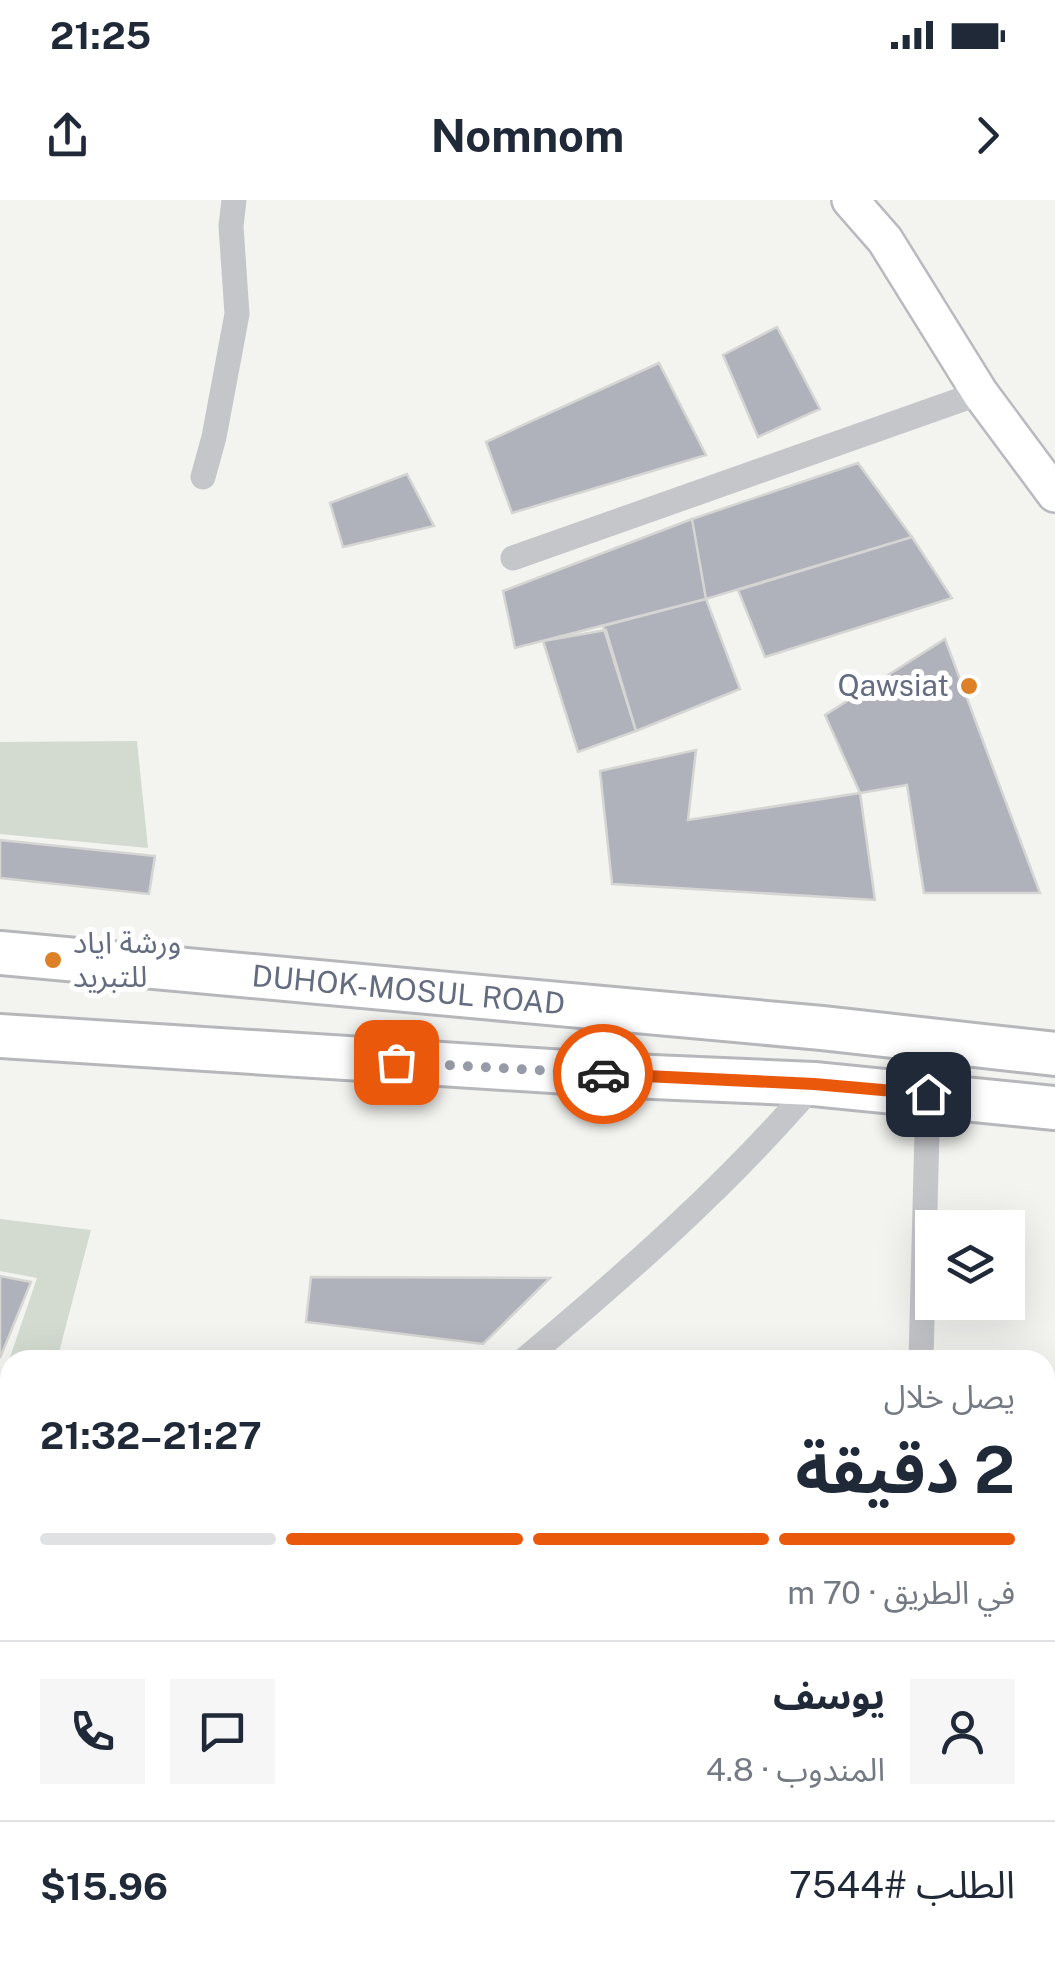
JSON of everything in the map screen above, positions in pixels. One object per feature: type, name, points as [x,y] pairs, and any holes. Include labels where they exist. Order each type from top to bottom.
[{"type":"highway","name":"DUHOK-MOSUL ROAD","points":[[0,953],[822,1028],[1055,1054]]},
{"type":"highway","points":[[0,1036],[814,1084],[1055,1108]]},
{"type":"main road","points":[[850,200],[884,240],[980,393],[1055,494]]},
{"type":"street","points":[[202,478],[214,437],[237,314],[231,244],[234,200]]},
{"type":"street","points":[[513,558],[980,393]]},
{"type":"street","points":[[536,1350],[728,1178],[814,1084]]},
{"type":"street","points":[[921,1350],[928,1094]]},
{"type":"shaded area","points":[[137,741],[148,848],[0,834],[0,742]]},
{"type":"shaded area","points":[[0,1219],[91,1230],[60,1350],[13,1350],[37,1278],[0,1271]]},
{"type":"building","points":[[777,327],[820,409],[758,437],[723,355]]},
{"type":"building","points":[[659,363],[706,455],[512,513],[486,442]]},
{"type":"building","points":[[858,463],[912,537],[706,599],[692,519]]},
{"type":"building","points":[[407,474],[434,526],[343,547],[330,503]]},
{"type":"building","points":[[692,519],[706,599],[515,648],[503,591]]},
{"type":"building","points":[[912,537],[952,598],[765,657],[738,590]]},
{"type":"building","points":[[706,599],[740,689],[636,731],[603,626]]},
{"type":"building","points":[[606,630],[636,731],[578,752],[543,641]]},
{"type":"building","points":[[945,639],[1040,893],[924,893],[907,785],[860,793],[825,715]]},
{"type":"building","points":[[696,750],[688,820],[860,793],[875,900],[612,884],[600,771]]},
{"type":"building","points":[[0,840],[155,856],[149,894],[0,878]]},
{"type":"building","points":[[0,1276],[31,1282],[3,1350],[0,1350]]},
{"type":"building","points":[[311,1277],[550,1278],[483,1344],[306,1322]]},
{"type":"way so far","points":[[396,1062],[603,1074]]},
{"type":"place","name":"Qawsiat","points":[[969,686]]},
{"type":"place","name":"ورشة اياد للتبريد","points":[[53,960]]},
{"type":"route","points":[[603,1074],[928,1094]]}]
